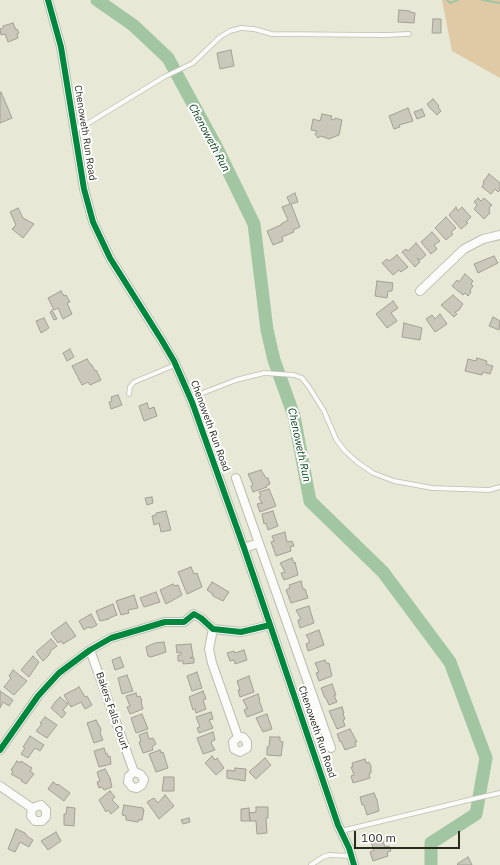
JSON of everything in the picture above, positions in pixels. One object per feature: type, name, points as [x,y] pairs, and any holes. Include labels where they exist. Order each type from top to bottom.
[{"type":"street","name":"Chenoweth Run Road","points":[[48,0],[61,48],[84,189],[93,222],[110,258],[161,339],[190,398],[244,548],[354,865]]},
{"type":"street","points":[[420,291],[464,249],[483,239],[500,234]]},
{"type":"street","points":[[236,478],[331,748]]},
{"type":"street","points":[[244,548],[259,543]]},
{"type":"street","points":[[0,750],[38,696],[49,683],[59,673],[90,650],[111,638],[165,622],[184,622],[194,614],[213,629],[241,632],[270,625]]},
{"type":"street","points":[[213,629],[209,649],[212,663],[238,737]]},
{"type":"street","name":"Bakers Falls Court","points":[[90,650],[134,772]]},
{"type":"street","points":[[0,786],[32,808]]},
{"type":"lane","points":[[75,129],[82,127],[164,77],[192,63],[220,37],[230,31],[241,28],[254,29],[272,34],[409,34]]},
{"type":"lane","points":[[129,394],[130,387],[134,382],[175,365]]},
{"type":"lane","points":[[190,398],[236,380],[264,373],[294,375],[302,378],[324,411],[336,439],[344,450],[357,462],[373,472],[394,481],[432,488],[489,490],[500,487]]},
{"type":"lane","points":[[341,831],[473,798],[500,793]]},
{"type":"lane","points":[[311,865],[329,855],[351,856]]},
{"type":"shaded area","points":[[442,0],[500,0],[500,78],[452,51]]},
{"type":"building","points":[[399,10],[415,13],[414,23],[398,22]]},
{"type":"building","points":[[433,19],[441,19],[441,33],[432,33]]},
{"type":"building","points":[[13,23],[19,33],[17,34],[18,38],[8,42],[5,34],[1,35],[0,29],[3,28],[3,26]]},
{"type":"building","points":[[231,50],[234,66],[220,69],[217,53]]},
{"type":"building","points":[[1,92],[12,118],[0,123],[0,93]]},
{"type":"building","points":[[433,99],[441,111],[437,115],[427,104]]},
{"type":"building","points":[[408,108],[413,121],[399,125],[400,127],[394,129],[389,116]]},
{"type":"building","points":[[422,109],[425,116],[417,119],[414,112]]},
{"type":"building","points":[[322,114],[332,116],[331,119],[334,120],[335,118],[342,120],[339,135],[329,139],[321,136],[318,138],[315,134],[317,131],[311,130],[313,119],[320,121]]},
{"type":"building","points":[[489,174],[500,183],[500,190],[498,192],[495,189],[491,194],[482,187],[483,182]]},
{"type":"building","points":[[295,193],[298,202],[291,204],[300,227],[293,230],[294,232],[282,237],[283,241],[273,245],[267,231],[288,220],[282,207],[290,204],[287,197]]},
{"type":"building","points":[[478,198],[481,201],[484,198],[492,205],[489,208],[490,213],[484,219],[474,209],[477,205],[474,202]]},
{"type":"building","points":[[456,207],[458,211],[462,207],[471,217],[466,222],[468,223],[461,229],[449,215]]},
{"type":"building","points":[[18,208],[23,218],[34,224],[23,238],[12,229],[16,225],[10,212]]},
{"type":"building","points":[[446,217],[456,228],[451,232],[453,234],[446,240],[435,228]]},
{"type":"building","points":[[432,232],[440,241],[434,245],[437,249],[431,254],[421,242]]},
{"type":"building","points":[[416,243],[426,255],[420,260],[417,258],[420,262],[415,267],[402,252],[406,249],[408,251]]},
{"type":"building","points":[[397,255],[408,267],[401,272],[399,270],[393,275],[382,263],[387,259],[389,261]]},
{"type":"building","points":[[494,256],[498,263],[478,273],[474,264]]},
{"type":"building","points":[[465,274],[473,281],[471,284],[473,286],[470,290],[471,292],[468,296],[465,293],[463,295],[452,286],[457,280],[459,282]]},
{"type":"building","points":[[377,281],[393,283],[392,291],[388,291],[387,298],[375,296]]},
{"type":"building","points":[[61,291],[64,296],[66,295],[70,302],[67,303],[72,314],[63,319],[58,308],[54,310],[48,298]]},
{"type":"building","points":[[453,295],[463,304],[459,310],[455,312],[457,314],[454,317],[441,305]]},
{"type":"building","points":[[393,301],[398,308],[391,313],[397,321],[387,328],[376,314]]},
{"type":"building","points":[[52,310],[57,319],[54,320],[50,312]]},
{"type":"building","points":[[440,314],[447,324],[435,332],[426,319],[432,315],[435,319]]},
{"type":"building","points":[[493,317],[500,321],[499,330],[489,326]]},
{"type":"building","points":[[44,318],[49,328],[41,333],[36,321]]},
{"type":"building","points":[[404,323],[422,328],[420,340],[402,337]]},
{"type":"building","points":[[70,349],[74,357],[67,361],[63,353]]},
{"type":"building","points":[[477,358],[487,361],[486,364],[493,366],[490,374],[483,372],[482,375],[465,371],[468,359],[476,361]]},
{"type":"building","points":[[87,359],[95,371],[96,370],[101,380],[90,385],[88,382],[82,385],[72,366]]},
{"type":"building","points":[[118,395],[122,405],[111,409],[109,402],[112,401],[111,397]]},
{"type":"building","points":[[147,403],[149,409],[154,407],[157,416],[144,421],[139,406]]},
{"type":"building","points":[[261,470],[266,478],[268,478],[270,484],[266,486],[267,487],[253,492],[251,486],[253,485],[248,474]]},
{"type":"building","points":[[269,489],[276,506],[260,512],[257,504],[263,503],[259,497],[261,496],[259,492]]},
{"type":"building","points":[[152,497],[153,503],[147,505],[145,498]]},
{"type":"building","points":[[166,511],[171,530],[161,532],[159,523],[154,525],[152,516],[156,515],[156,513]]},
{"type":"building","points":[[273,511],[278,526],[268,530],[266,523],[264,524],[262,514]]},
{"type":"building","points":[[285,532],[287,542],[292,541],[294,546],[290,547],[291,551],[276,556],[271,542],[274,541],[272,536]]},
{"type":"building","points":[[292,558],[294,563],[295,562],[298,575],[284,580],[281,573],[285,572],[280,563]]},
{"type":"building","points":[[191,567],[194,574],[197,573],[202,587],[187,594],[178,572]]},
{"type":"building","points":[[301,581],[308,598],[291,603],[286,590],[290,588],[289,585]]},
{"type":"building","points":[[212,582],[229,592],[223,601],[212,595],[213,594],[207,590]]},
{"type":"building","points":[[173,584],[174,586],[178,585],[182,595],[166,604],[160,590]]},
{"type":"building","points":[[156,592],[160,602],[144,607],[140,598]]},
{"type":"building","points":[[134,595],[138,608],[128,610],[129,613],[121,615],[116,601]]},
{"type":"building","points":[[113,604],[117,615],[100,621],[96,611]]},
{"type":"building","points":[[309,606],[314,623],[300,628],[298,620],[301,619],[296,610]]},
{"type":"building","points":[[91,614],[97,625],[91,628],[88,627],[84,630],[79,621]]},
{"type":"building","points":[[66,622],[76,636],[63,644],[61,641],[58,643],[51,633]]},
{"type":"building","points":[[319,630],[324,645],[308,651],[306,644],[309,643],[309,640],[306,635]]},
{"type":"building","points":[[51,639],[57,646],[50,651],[51,652],[49,655],[43,661],[36,652]]},
{"type":"building","points":[[164,642],[166,652],[151,657],[148,656],[146,647],[155,643]]},
{"type":"building","points":[[191,644],[193,657],[190,658],[194,658],[194,663],[183,664],[183,661],[178,661],[178,655],[181,655],[181,652],[177,653],[176,645]]},
{"type":"building","points":[[244,650],[247,660],[235,664],[234,660],[230,661],[227,653],[234,651],[235,653]]},
{"type":"building","points":[[33,656],[39,662],[29,677],[21,670]]},
{"type":"building","points":[[120,657],[124,667],[115,670],[112,660]]},
{"type":"building","points":[[325,660],[326,663],[329,663],[332,676],[319,681],[316,673],[319,672],[315,663]]},
{"type":"building","points":[[13,670],[27,681],[14,695],[4,687],[11,678],[9,676]]},
{"type":"building","points":[[197,672],[202,688],[192,691],[187,676]]},
{"type":"building","points":[[127,675],[133,691],[122,694],[118,678]]},
{"type":"building","points":[[249,676],[254,692],[240,697],[238,690],[240,690],[237,681]]},
{"type":"building","points":[[332,684],[337,702],[329,705],[321,688]]},
{"type":"building","points":[[79,687],[85,697],[87,696],[92,705],[85,709],[81,702],[71,707],[64,695]]},
{"type":"building","points":[[0,691],[13,700],[9,706],[3,702],[0,708]]},
{"type":"building","points":[[203,691],[206,699],[203,700],[206,709],[196,713],[195,709],[193,710],[189,697]]},
{"type":"building","points":[[136,693],[137,697],[140,696],[143,709],[130,714],[127,707],[130,706],[126,696]]},
{"type":"building","points":[[258,694],[263,711],[247,717],[244,710],[248,708],[243,700]]},
{"type":"building","points":[[60,697],[68,704],[63,710],[66,713],[62,718],[51,708]]},
{"type":"building","points":[[342,707],[345,726],[337,729],[329,711]]},
{"type":"building","points":[[211,712],[213,719],[209,720],[213,728],[199,733],[197,728],[200,727],[196,717]]},
{"type":"building","points":[[142,714],[148,729],[136,733],[131,718]]},
{"type":"building","points":[[267,714],[272,729],[263,732],[256,718]]},
{"type":"building","points":[[45,717],[57,725],[47,738],[36,731],[42,724],[40,723]]},
{"type":"building","points":[[96,720],[101,729],[100,733],[103,740],[94,743],[87,723]]},
{"type":"building","points":[[350,729],[357,742],[355,742],[356,746],[345,750],[337,734]]},
{"type":"building","points":[[147,732],[149,739],[153,738],[156,744],[152,747],[153,750],[143,753],[139,742],[141,741],[139,735]]},
{"type":"building","points":[[213,732],[215,740],[211,743],[215,750],[203,754],[197,738]]},
{"type":"building","points":[[30,736],[44,745],[40,751],[35,748],[28,758],[21,754],[25,748],[23,747]]},
{"type":"building","points":[[270,737],[280,737],[280,741],[283,742],[281,756],[267,755],[267,747],[269,747]]},
{"type":"building","points":[[104,748],[108,757],[110,756],[111,764],[99,767],[94,751]]},
{"type":"building","points":[[160,750],[161,753],[163,752],[168,768],[156,772],[149,754]]},
{"type":"building","points":[[212,756],[215,760],[217,758],[224,768],[216,775],[205,763]]},
{"type":"building","points":[[265,758],[271,765],[256,779],[249,772]]},
{"type":"building","points":[[365,759],[366,763],[369,762],[371,766],[371,773],[369,774],[370,778],[353,783],[351,776],[354,775],[351,767],[353,767],[352,763]]},
{"type":"building","points":[[17,761],[20,763],[21,761],[32,768],[30,771],[34,774],[26,784],[11,774],[13,772],[11,770]]},
{"type":"building","points":[[235,768],[246,769],[245,781],[227,778],[227,770],[235,771]]},
{"type":"building","points":[[105,769],[110,778],[112,787],[104,790],[102,787],[99,788],[97,782],[100,781],[97,772]]},
{"type":"building","points":[[164,777],[174,777],[174,791],[162,791]]},
{"type":"building","points":[[53,782],[70,793],[64,801],[48,789]]},
{"type":"building","points":[[110,791],[115,797],[112,800],[119,807],[111,814],[108,810],[106,812],[99,800]]},
{"type":"building","points":[[374,793],[379,811],[367,815],[360,797]]},
{"type":"building","points":[[165,795],[174,806],[159,819],[147,802],[154,798],[158,803]]},
{"type":"building","points":[[124,805],[143,808],[142,820],[138,820],[138,822],[126,820],[126,816],[122,815]]},
{"type":"building","points":[[67,807],[75,808],[74,826],[64,825],[64,814],[66,814]]},
{"type":"building","points":[[256,807],[268,807],[268,818],[266,818],[267,833],[257,834],[256,821],[250,821],[249,813],[256,812]]},
{"type":"building","points":[[249,808],[250,821],[241,821],[241,809]]},
{"type":"building","points":[[189,818],[190,822],[183,824],[181,820]]},
{"type":"building","points":[[16,829],[25,833],[33,840],[29,847],[20,842],[15,852],[8,849]]},
{"type":"building","points":[[56,832],[61,841],[48,850],[41,841]]},
{"type":"building","points":[[381,836],[385,847],[389,846],[391,851],[387,852],[388,856],[373,861],[370,852],[374,850],[370,840]]},
{"type":"building","points":[[468,857],[472,865],[457,864]]},
{"type":"waterway","name":"Chenoweth Run","points":[[97,0],[133,25],[168,58],[217,148],[254,224],[267,330],[274,360],[294,416],[310,501],[383,572],[450,662],[486,758],[476,814],[431,843],[431,865]]},
{"type":"waterway","points":[[447,0],[450,3],[458,0]]},
{"type":"waterway","points":[[482,0],[500,3]]},
{"type":"cycle path","points":[[48,0],[61,47],[84,189],[93,222],[110,258],[174,361],[192,402],[244,548],[338,825],[349,848],[354,865]]},
{"type":"cycle path","points":[[0,750],[38,696],[59,673],[90,650],[111,638],[165,622],[184,622],[194,614],[213,629],[241,632],[270,625]]}]
